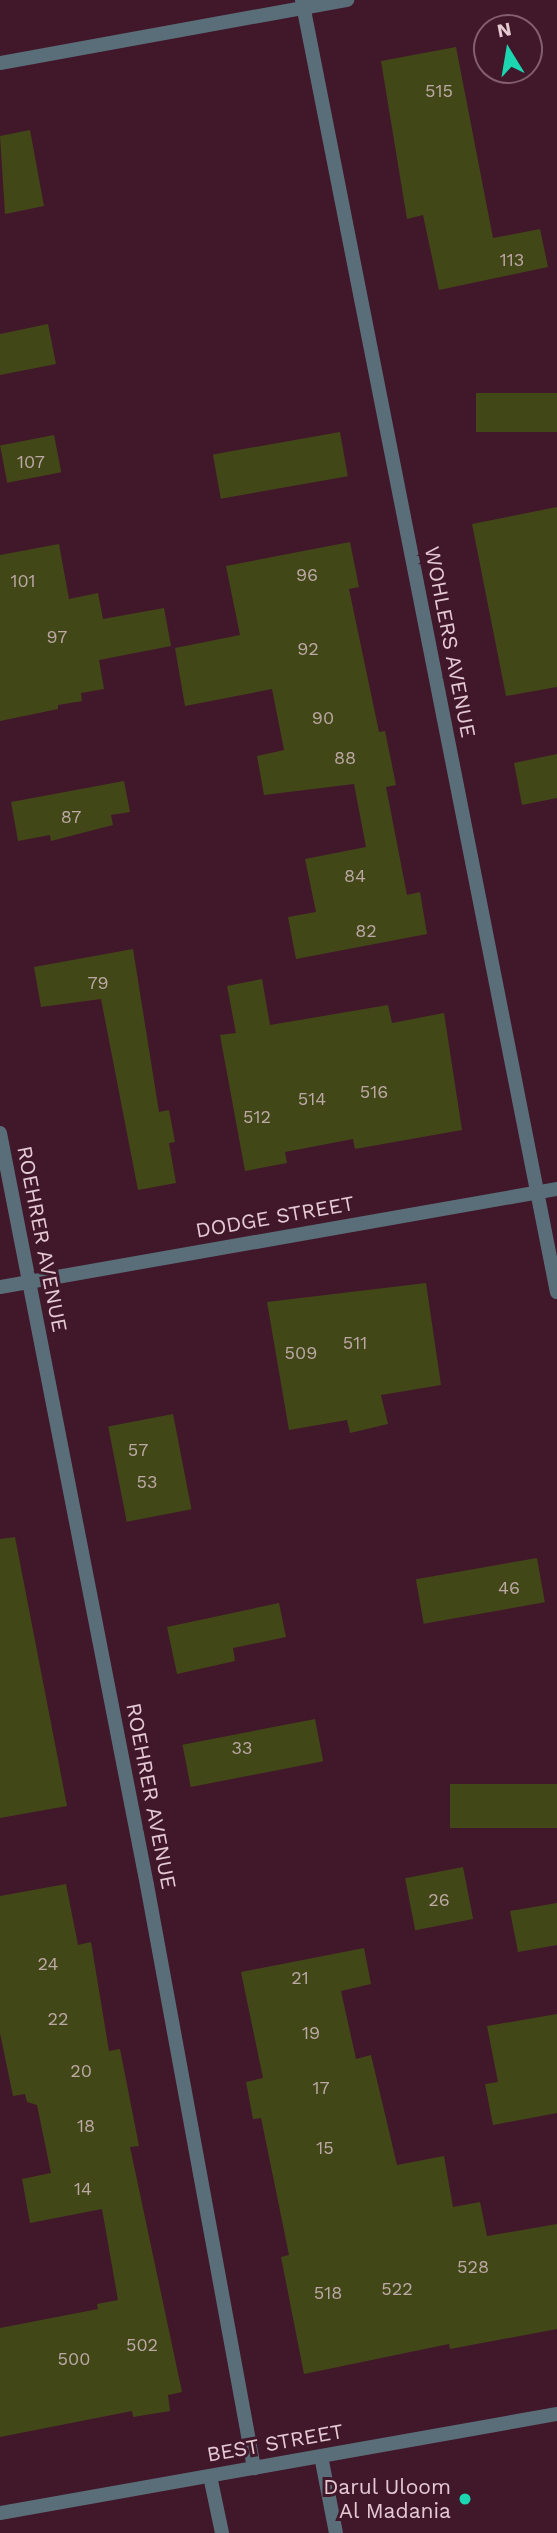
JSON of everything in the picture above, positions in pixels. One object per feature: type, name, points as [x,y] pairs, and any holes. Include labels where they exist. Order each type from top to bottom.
[{"type":"street","points":[[0,63],[303,4],[347,0]]},
{"type":"street","name":"WOHLERS AVENUE","points":[[303,4],[557,1292]]},
{"type":"street","name":"ROEHRER AVENUE","points":[[0,1133],[254,2468]]},
{"type":"street","name":"DODGE STREET","points":[[0,1287],[557,1189]]},
{"type":"street","name":"BEST STREET","points":[[0,2513],[557,2414]]},
{"type":"street","points":[[321,2456],[336,2533]]},
{"type":"street","points":[[210,2476],[222,2533]]},
{"type":"building","points":[[456,47],[493,238],[540,229],[548,267],[439,290],[423,215],[407,219],[381,61]]},
{"type":"building","points":[[30,130],[44,206],[5,214],[0,136]]},
{"type":"building","points":[[48,324],[56,364],[0,375],[0,334]]},
{"type":"building","points":[[476,393],[557,393],[557,432],[476,432]]},
{"type":"building","points":[[340,432],[348,476],[221,499],[213,454]]},
{"type":"building","points":[[54,435],[61,472],[7,483],[0,445]]},
{"type":"building","points":[[557,507],[557,687],[506,696],[472,524]]},
{"type":"building","points":[[350,542],[359,587],[349,589],[379,732],[385,731],[396,785],[386,787],[407,895],[420,892],[427,934],[296,959],[288,917],[316,912],[305,859],[366,847],[354,784],[264,795],[257,756],[284,750],[272,689],[185,706],[175,648],[240,635],[226,566]]},
{"type":"building","points":[[59,544],[69,599],[98,593],[103,619],[164,608],[171,646],[99,660],[104,689],[81,693],[82,701],[58,705],[58,709],[0,721],[0,555]]},
{"type":"building","points":[[557,754],[557,798],[522,805],[514,763]]},
{"type":"building","points":[[124,781],[130,812],[111,815],[113,825],[51,841],[50,835],[18,841],[11,802]]},
{"type":"building","points":[[133,949],[159,1112],[169,1110],[175,1142],[169,1143],[176,1183],[138,1190],[101,999],[41,1007],[34,967]]},
{"type":"building","points":[[262,979],[270,1025],[388,1005],[392,1023],[444,1013],[462,1130],[355,1149],[353,1139],[285,1152],[287,1163],[245,1171],[220,1035],[236,1033],[227,986]]},
{"type":"building","points":[[426,1283],[441,1385],[381,1395],[388,1424],[350,1433],[347,1420],[289,1430],[267,1302]]},
{"type":"building","points":[[173,1414],[192,1509],[127,1522],[108,1427]]},
{"type":"building","points":[[15,1537],[67,1806],[0,1818],[0,1539]]},
{"type":"building","points":[[537,1558],[545,1602],[424,1624],[416,1579]]},
{"type":"building","points":[[279,1603],[286,1637],[233,1648],[235,1661],[177,1674],[167,1627]]},
{"type":"building","points":[[315,1719],[323,1761],[191,1787],[182,1745]]},
{"type":"building","points":[[450,1784],[557,1784],[557,1828],[450,1828]]},
{"type":"building","points":[[463,1867],[473,1919],[415,1930],[405,1878]]},
{"type":"building","points":[[66,1884],[78,1945],[91,1942],[109,2051],[120,2049],[139,2146],[130,2147],[182,2392],[168,2395],[170,2411],[133,2417],[132,2411],[0,2437],[0,2328],[98,2309],[97,2304],[118,2300],[102,2209],[30,2223],[22,2179],[51,2173],[37,2105],[27,2102],[25,2094],[13,2096],[0,2033],[0,1896]]},
{"type":"building","points":[[557,1903],[557,1945],[518,1952],[510,1911]]},
{"type":"building","points":[[364,1948],[371,1984],[341,1991],[356,2059],[371,2055],[397,2165],[444,2156],[453,2207],[480,2202],[487,2236],[557,2224],[557,2329],[450,2349],[449,2344],[304,2374],[281,2257],[289,2255],[261,2118],[253,2119],[246,2082],[263,2078],[241,1972]]},
{"type":"building","points":[[557,2014],[557,2113],[493,2125],[485,2084],[498,2082],[487,2026]]},
{"type":"place","name":"Darul Uloom Al Madania","points":[[465,2499]]}]
